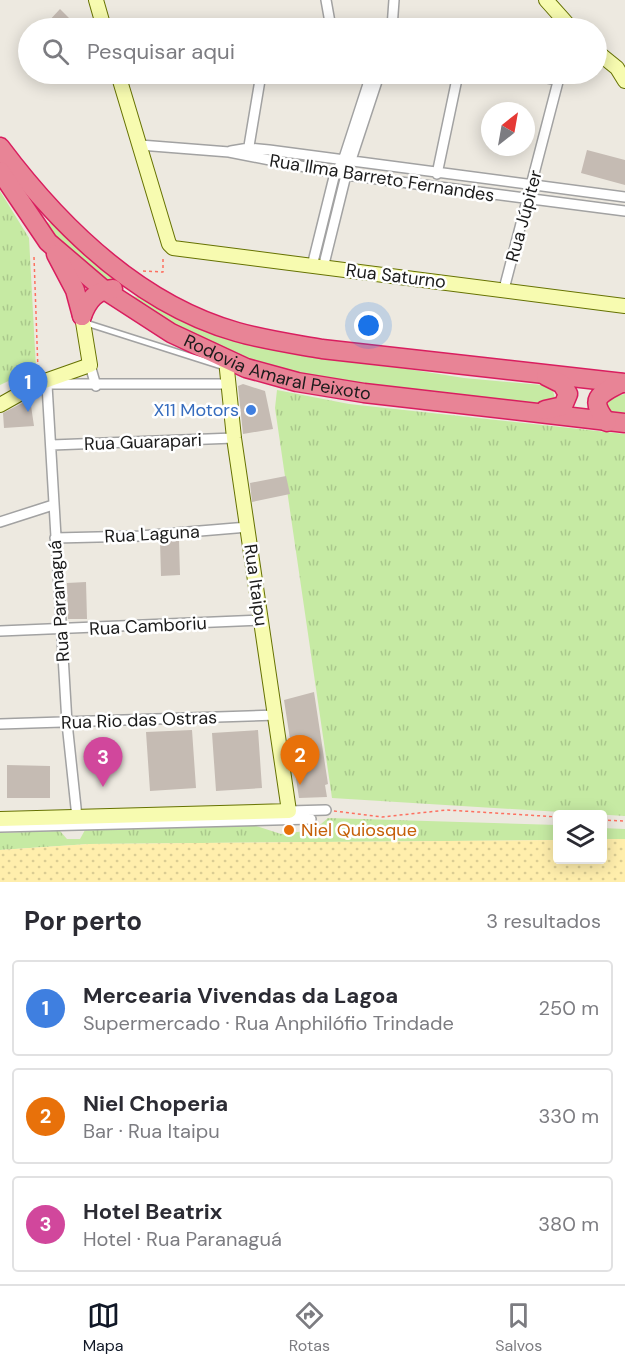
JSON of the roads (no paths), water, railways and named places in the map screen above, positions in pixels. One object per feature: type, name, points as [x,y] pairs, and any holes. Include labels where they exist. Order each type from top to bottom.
[{"type":"highway","name":"Rodovia Amaral Peixoto","points":[[0,147],[28,184],[86,244],[137,283],[170,303],[236,332],[274,341],[623,383]]},
{"type":"highway","name":"Rodovia Amaral Peixoto","points":[[0,171],[48,242],[103,290],[226,364],[297,382],[364,393],[537,411],[616,423]]},
{"type":"highway","points":[[48,242],[69,276],[83,319]]},
{"type":"highway","points":[[83,319],[90,300],[103,290],[127,291],[170,303]]},
{"type":"highway","points":[[537,411],[563,406],[568,397],[562,384],[543,375]]},
{"type":"highway","points":[[616,423],[598,411],[599,398],[605,391],[623,383]]},
{"type":"street","points":[[96,0],[101,18]]},
{"type":"street","points":[[326,0],[329,18]]},
{"type":"street","points":[[393,18],[394,0]]},
{"type":"street","points":[[546,0],[562,18]]},
{"type":"street","points":[[607,61],[623,76]]},
{"type":"street","points":[[121,84],[140,145]]},
{"type":"street","points":[[248,153],[259,84]]},
{"type":"street","points":[[317,267],[372,84]]},
{"type":"street","points":[[437,174],[456,84]]},
{"type":"street","name":"Rua Júpiter","points":[[504,289],[529,200],[557,84]]},
{"type":"street","name":"Rua Ilma Barreto Fernandes","points":[[140,145],[347,162],[625,197]]},
{"type":"street","name":"Rua Saturno","points":[[140,145],[166,248],[625,306]]},
{"type":"street","name":"Rua Ilma Barreto Fernandes","points":[[248,153],[346,175],[625,211]]},
{"type":"street","points":[[317,267],[335,173],[347,162]]},
{"type":"street","points":[[83,319],[90,365],[96,386]]},
{"type":"street","name":"Rua Itaipu","points":[[226,364],[234,438],[260,620],[277,715],[289,811]]},
{"type":"street","points":[[0,405],[41,380],[90,365]]},
{"type":"street","points":[[41,380],[96,386],[227,384]]},
{"type":"street","name":"Rua Paranaguá","points":[[41,380],[52,445],[53,505],[67,723],[77,817]]},
{"type":"street","name":"Rua Guarapari","points":[[52,445],[234,438]]},
{"type":"street","points":[[0,522],[53,505]]},
{"type":"street","name":"Rua Laguna","points":[[55,538],[140,536],[248,527]]},
{"type":"street","name":"Rua Camboriu","points":[[0,631],[260,620]]},
{"type":"street","name":"Rua Rio das Ostras","points":[[0,724],[277,715]]},
{"type":"street","points":[[0,819],[326,810]]},
{"type":"street","points":[[0,827],[311,819]]},
{"type":"lane","points":[[83,319],[226,364]]},
{"type":"place","name":"X11 Motors","points":[[251,410]]},
{"type":"place","name":"Mercearia Vivendas da Lagoa","points":[[28,412]]},
{"type":"place","name":"Niel Choperia","points":[[300,785]]},
{"type":"place","name":"Hotel Beatrix","points":[[103,787]]},
{"type":"place","name":"Niel Quiosque","points":[[289,830]]}]
